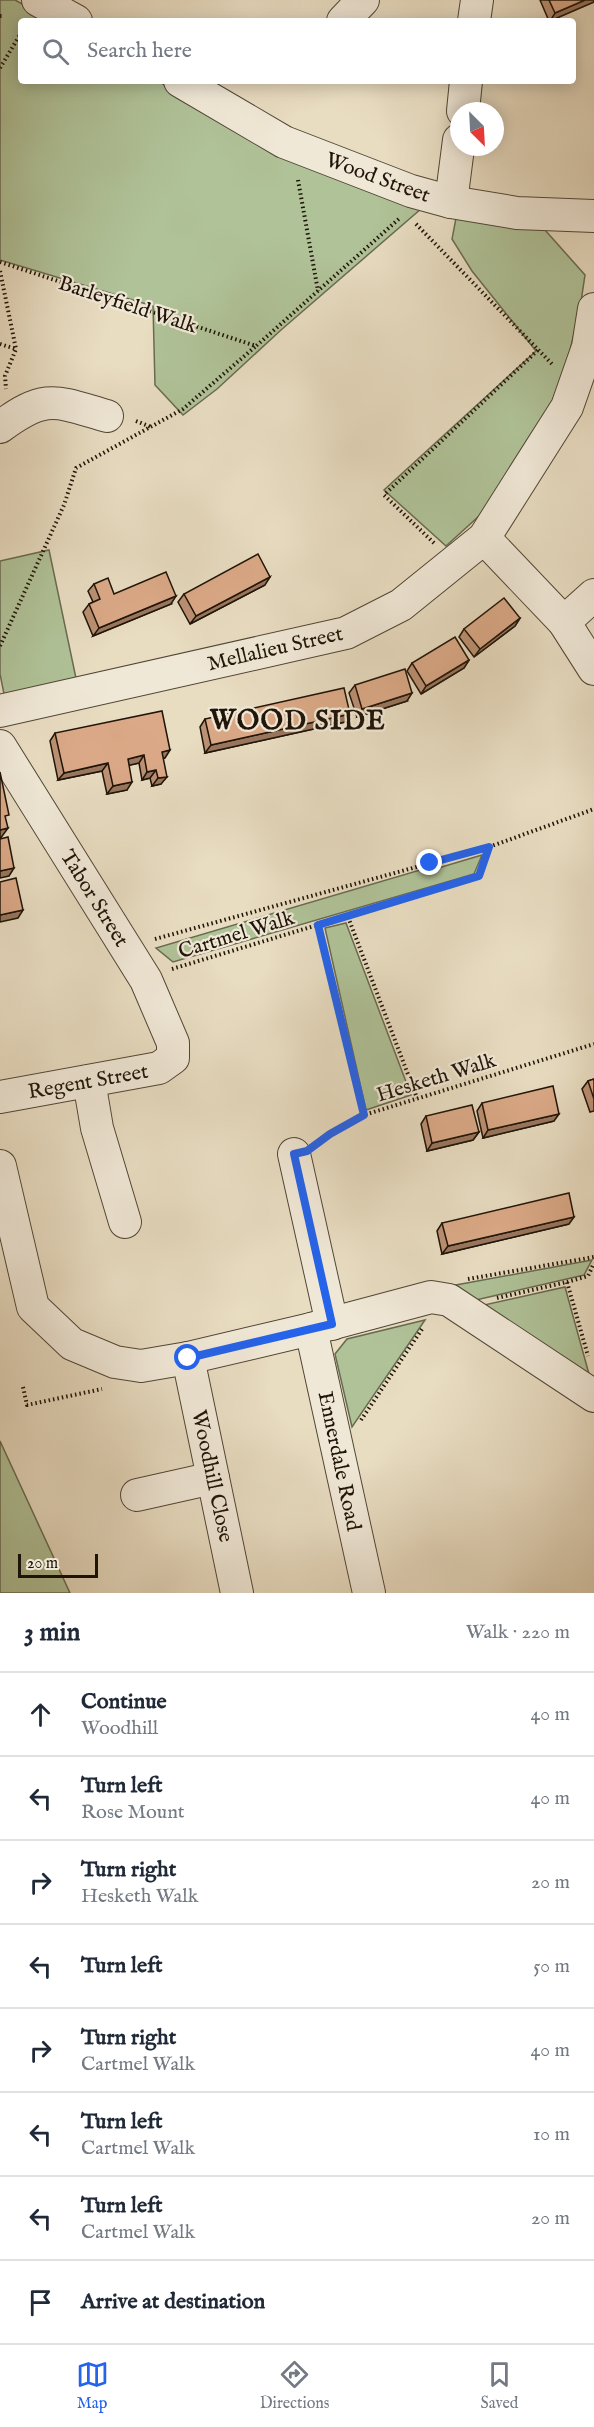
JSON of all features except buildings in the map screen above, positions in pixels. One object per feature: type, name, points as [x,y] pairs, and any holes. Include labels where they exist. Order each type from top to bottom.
[{"type":"street","points":[[346,18],[363,0]]},
{"type":"street","points":[[474,18],[477,0]]},
{"type":"street","name":"Wood Street","points":[[185,84],[284,142],[411,191],[451,202],[517,213],[594,216]]},
{"type":"street","points":[[464,102],[466,84]]},
{"type":"street","points":[[451,202],[457,156]]},
{"type":"street","name":"Mellalieu Street","points":[[0,711],[346,633],[400,605],[484,538],[567,407],[588,348],[594,309]]},
{"type":"street","points":[[5,423],[28,408],[52,403],[60,403],[106,416]]},
{"type":"street","points":[[484,538],[564,622],[594,669]]},
{"type":"street","points":[[564,622],[594,595]]},
{"type":"street","name":"Tabor Street","points":[[0,746],[146,980],[173,1043],[173,1058]]},
{"type":"street","name":"Regent Street","points":[[0,1097],[159,1068],[173,1058]]},
{"type":"street","points":[[89,1081],[97,1128],[125,1222]]},
{"type":"street","name":"Ennerdale Road","points":[[294,1154],[322,1326],[335,1439],[369,1593]]},
{"type":"street","points":[[1,1174],[33,1307],[72,1344],[115,1362],[141,1366],[188,1358],[431,1297],[449,1300],[592,1381]]},
{"type":"street","name":"Woodhill Close","points":[[188,1358],[237,1593]]},
{"type":"street","points":[[137,1495],[213,1478]]},
{"type":"path","points":[[0,68],[18,38]]},
{"type":"path","points":[[298,180],[318,291]]},
{"type":"path","points":[[0,646],[64,505],[76,468],[183,409],[399,220]]},
{"type":"path","points":[[415,223],[557,370],[578,376]]},
{"type":"path","name":"Barleyfield Walk","points":[[0,262],[256,346]]},
{"type":"path","points":[[0,271],[16,349],[5,376],[5,423]]},
{"type":"path","points":[[0,344],[16,349]]},
{"type":"path","points":[[452,565],[440,548],[384,495],[538,350]]},
{"type":"path","name":"Cartmel Walk","points":[[126,947],[489,847],[594,809]]},
{"type":"path","name":"Cartmel Walk","points":[[146,980],[172,969],[479,876],[489,847]]},
{"type":"path","points":[[348,916],[417,1098]]},
{"type":"path","points":[[318,925],[364,1115]]},
{"type":"path","name":"Hesketh Walk","points":[[294,1154],[307,1151],[330,1134],[364,1115],[594,1044]]},
{"type":"path","points":[[335,1439],[352,1434],[430,1318],[431,1297],[455,1281],[594,1257]]},
{"type":"path","points":[[467,1311],[483,1301],[588,1276],[594,1263]]},
{"type":"path","points":[[567,1282],[592,1381]]},
{"type":"path","points":[[23,1387],[27,1405],[107,1388]]},
{"type":"green space","points":[[0,0],[15,0],[48,18],[18,18],[18,84],[163,84],[283,155],[422,208],[281,330],[217,389],[183,415],[155,385],[153,306],[0,260]]},
{"type":"green space","points":[[456,218],[545,230],[585,275],[565,372],[535,440],[500,497],[446,546],[384,490],[536,351],[472,271],[452,239]]},
{"type":"green space","points":[[49,550],[77,683],[5,699],[0,674],[0,561]]},
{"type":"green space","points":[[482,855],[474,874],[173,962],[156,948],[420,870],[425,872]]},
{"type":"green space","points":[[346,923],[411,1095],[366,1110],[325,928]]},
{"type":"green space","points":[[592,1260],[584,1275],[476,1300],[456,1285]]},
{"type":"green space","points":[[565,1287],[589,1374],[484,1305]]},
{"type":"green space","points":[[425,1320],[352,1427],[335,1354],[347,1339]]},
{"type":"green space","points":[[0,1441],[70,1593],[0,1593]]},
{"type":"district","name":"WOOD SIDE","points":[[298,720]]},
{"type":"route","points":[[188,1358],[332,1324],[294,1154],[307,1151],[330,1134],[364,1115],[318,925],[479,876],[489,847],[430,863]]}]
